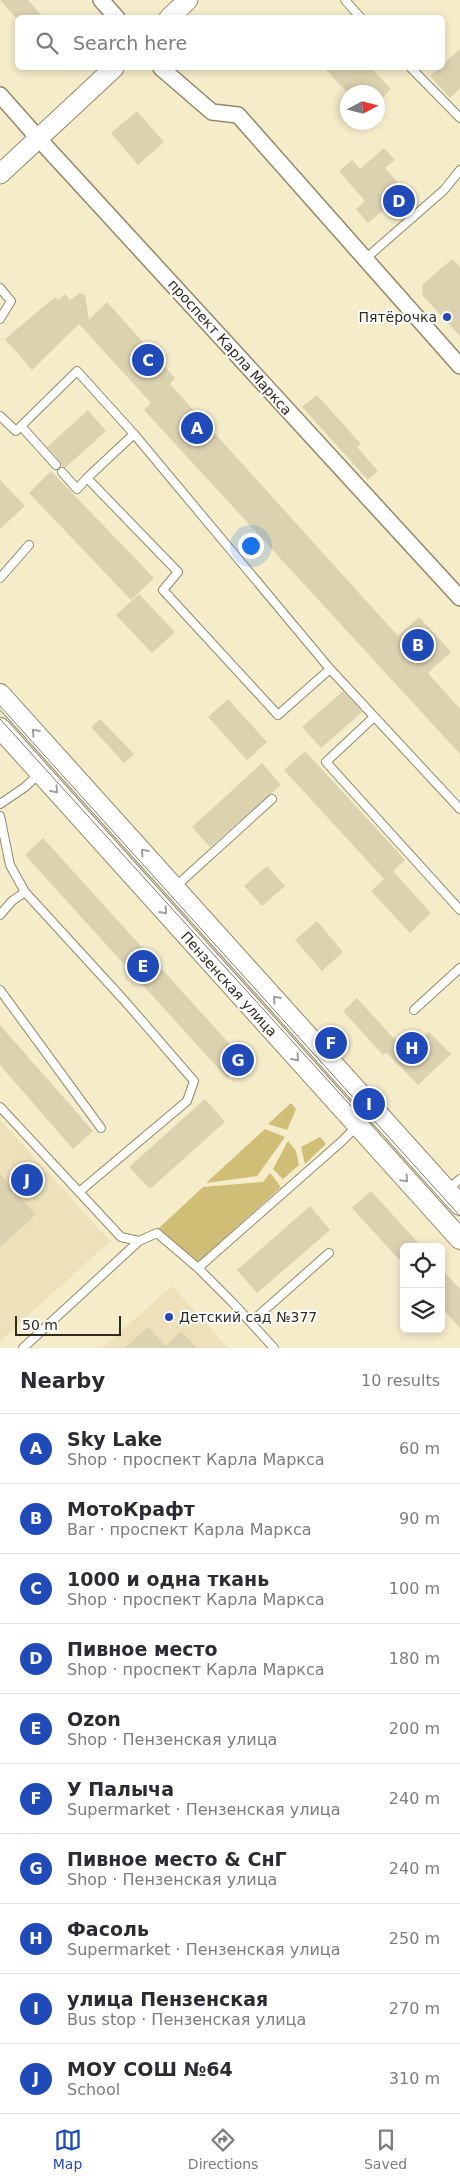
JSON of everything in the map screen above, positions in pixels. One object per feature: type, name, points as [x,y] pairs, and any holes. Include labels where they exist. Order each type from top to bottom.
[{"type":"main road","name":"Пензенская улица","points":[[0,694],[456,1192]]},
{"type":"main road","name":"Пензенская улица","points":[[0,728],[460,1239]]},
{"type":"street","points":[[100,0],[114,15]]},
{"type":"street","points":[[172,15],[188,0]]},
{"type":"street","points":[[0,174],[112,70]]},
{"type":"street","points":[[164,70],[212,112],[238,115],[364,260],[460,366]]},
{"type":"street","name":"проспект Карла Маркса","points":[[0,95],[460,598]]},
{"type":"lane","points":[[345,0],[358,15]]},
{"type":"lane","points":[[412,70],[460,118]]},
{"type":"lane","points":[[364,260],[444,190],[460,170]]},
{"type":"lane","points":[[0,288],[11,302],[0,319]]},
{"type":"lane","points":[[0,416],[16,431],[77,371],[134,434],[330,669],[460,809]]},
{"type":"lane","points":[[21,426],[56,465]]},
{"type":"lane","points":[[62,472],[77,489],[134,434]]},
{"type":"lane","points":[[87,478],[178,572],[163,590],[278,715],[330,669]]},
{"type":"lane","points":[[0,578],[29,545]]},
{"type":"lane","points":[[374,717],[326,762],[460,910]]},
{"type":"lane","points":[[0,804],[25,787],[40,773]]},
{"type":"lane","points":[[175,887],[272,799]]},
{"type":"lane","points":[[0,816],[10,865],[25,892],[123,999],[194,1081],[187,1101],[180,1108],[79,1192]]},
{"type":"lane","points":[[0,914],[12,901],[25,892]]},
{"type":"lane","points":[[414,1010],[460,968]]},
{"type":"lane","points":[[0,990],[101,1128]]},
{"type":"lane","points":[[0,1106],[121,1237],[139,1241]]},
{"type":"lane","points":[[198,1268],[357,1126]]},
{"type":"lane","points":[[23,1348],[139,1241],[157,1233],[198,1268],[274,1348]]},
{"type":"lane","points":[[251,1322],[329,1253]]},
{"type":"shaded area","points":[[291,1103],[296,1109],[287,1130],[268,1124]]},
{"type":"shaded area","points":[[0,1120],[110,1241],[0,1341]]},
{"type":"shaded area","points":[[265,1129],[285,1137],[257,1176],[206,1183]]},
{"type":"shaded area","points":[[320,1137],[326,1144],[305,1164],[301,1147]]},
{"type":"shaded area","points":[[288,1141],[296,1151],[299,1165],[283,1179],[273,1169]]},
{"type":"shaded area","points":[[270,1173],[281,1187],[196,1264],[159,1228],[203,1187],[263,1182]]},
{"type":"shaded area","name":"Детский сад №377","points":[[172,1286],[228,1348],[102,1348]]},
{"type":"building","points":[[0,0],[28,0],[41,15],[15,15],[15,17]]},
{"type":"building","points":[[460,49],[460,88],[450,98],[430,76],[438,70],[445,70],[445,62]]},
{"type":"building","points":[[326,70],[373,70],[391,89],[385,95],[385,85],[340,85]]},
{"type":"building","points":[[137,111],[164,142],[138,165],[111,133]]},
{"type":"building","points":[[384,148],[395,160],[385,168],[412,198],[397,212],[390,204],[368,223],[356,209],[365,201],[339,171],[352,160],[360,169]]},
{"type":"building","points":[[452,259],[460,267],[460,336],[423,296],[422,285]]},
{"type":"building","points":[[80,293],[85,295],[89,320],[107,302],[175,378],[170,384],[398,636],[419,617],[451,652],[428,673],[460,709],[460,754],[144,410],[151,403],[79,324],[32,370],[5,339],[55,297],[58,300],[65,294],[70,300]]},
{"type":"building","points":[[317,395],[361,444],[357,447],[378,471],[368,480],[302,407]]},
{"type":"building","points":[[88,410],[106,431],[65,468],[47,447]]},
{"type":"building","points":[[51,471],[154,578],[131,600],[29,493]]},
{"type":"building","points":[[0,480],[25,506],[0,529]]},
{"type":"building","points":[[139,594],[175,632],[152,653],[116,615]]},
{"type":"building","points":[[343,691],[362,712],[321,748],[302,727]]},
{"type":"building","points":[[228,699],[267,742],[247,760],[208,717]]},
{"type":"building","points":[[100,719],[134,754],[124,763],[91,727]]},
{"type":"building","points":[[305,751],[405,860],[393,871],[431,913],[410,933],[371,891],[384,879],[284,770]]},
{"type":"building","points":[[262,763],[281,785],[210,847],[192,827]]},
{"type":"building","points":[[43,838],[245,1061],[227,1078],[25,855]]},
{"type":"building","points":[[267,866],[285,886],[262,906],[244,886]]},
{"type":"building","points":[[317,921],[343,952],[322,971],[295,940]]},
{"type":"building","points":[[357,998],[407,1053],[429,1032],[451,1054],[418,1085],[386,1052],[383,1055],[343,1011]]},
{"type":"building","points":[[0,1025],[93,1131],[73,1149],[0,1065]]},
{"type":"building","points":[[205,1099],[225,1122],[150,1189],[129,1167]]},
{"type":"building","points":[[0,1174],[36,1215],[0,1247]]},
{"type":"building","points":[[371,1191],[418,1243],[400,1243],[400,1261],[352,1208]]},
{"type":"building","points":[[310,1206],[330,1230],[257,1293],[237,1270]]},
{"type":"building","points":[[445,1273],[460,1289],[460,1328],[445,1311]]},
{"type":"building","points":[[148,1327],[166,1346],[181,1331],[197,1348],[125,1348]]},
{"type":"tram line","points":[[0,706],[460,1216]]},
{"type":"tram line","points":[[0,719],[361,1117]]},
{"type":"place","name":"Пивное место","points":[[399,201]]},
{"type":"place","name":"Пятёрочка","points":[[447,317]]},
{"type":"place","name":"1000 и одна ткань","points":[[148,360]]},
{"type":"place","name":"Sky Lake","points":[[197,428]]},
{"type":"place","name":"МотоКрафт","points":[[418,645]]},
{"type":"place","name":"Ozon","points":[[143,966]]},
{"type":"place","name":"У Палыча","points":[[331,1043]]},
{"type":"place","name":"Фасоль","points":[[412,1048]]},
{"type":"place","name":"Пивное место & СнГ","points":[[238,1060]]},
{"type":"place","name":"улица Пензенская","points":[[369,1104]]},
{"type":"place","name":"МОУ СОШ №64","points":[[27,1180]]},
{"type":"place","name":"Детский сад №377","points":[[169,1317]]}]
